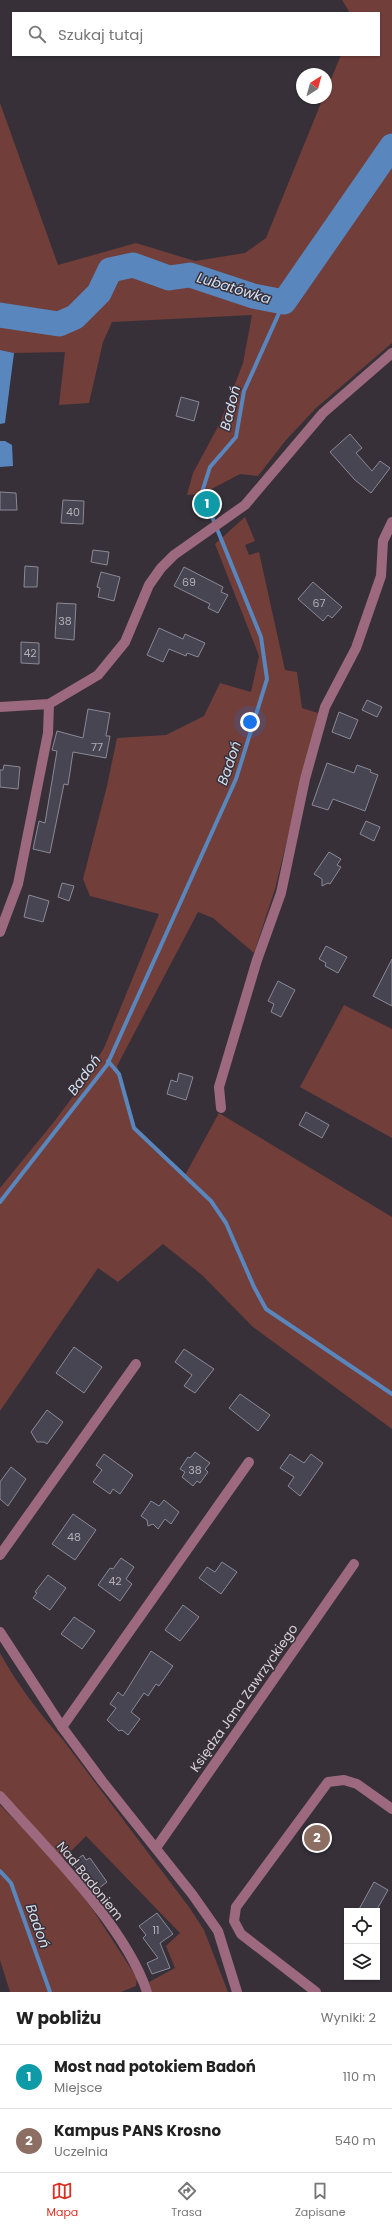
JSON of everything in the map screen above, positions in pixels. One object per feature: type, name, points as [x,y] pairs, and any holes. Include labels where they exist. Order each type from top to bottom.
[{"type":"street","points":[[0,706],[49,704],[98,676],[125,642],[149,585],[161,568],[174,555],[245,505],[323,413],[392,353]]},
{"type":"street","points":[[221,1108],[219,1087],[257,960],[281,893],[305,779],[325,707],[356,648],[381,576],[383,541],[392,522]]},
{"type":"street","points":[[0,932],[18,884],[48,733],[49,704]]},
{"type":"street","points":[[0,1555],[136,1364]]},
{"type":"street","points":[[62,1727],[249,1462]]},
{"type":"street","name":"Księdza Jana Zawrzyckiego","points":[[156,1848],[354,1564]]},
{"type":"street","points":[[0,1632],[62,1727],[102,1781],[156,1848],[218,1932],[237,1992]]},
{"type":"street","points":[[316,1992],[241,1934],[234,1921],[236,1907],[328,1782],[344,1780],[358,1784],[392,1809]]},
{"type":"street","name":"Nad Badoniem","points":[[0,1796],[102,1914],[130,1956],[147,1992]]},
{"type":"shaded area","points":[[342,0],[392,0],[392,343],[316,408],[286,440],[258,476],[240,474],[202,494],[187,495],[193,473],[220,423],[243,363],[252,315],[112,322],[103,342],[89,403],[59,405],[65,352],[14,353],[0,350],[0,103],[58,265],[136,243],[195,261],[245,253],[266,238],[321,104],[332,104],[332,77],[341,56],[380,56],[380,12],[349,12]]},
{"type":"shaded area","points":[[245,517],[255,541],[245,545],[249,555],[259,552],[285,670],[297,672],[302,708],[318,713],[275,889],[254,953],[213,918],[198,912],[117,1066],[134,1128],[184,1177],[219,1113],[392,1217],[392,1429],[253,1327],[202,1275],[163,1244],[118,1282],[98,1268],[0,1411],[0,1188],[78,1090],[104,1048],[159,914],[90,896],[83,879],[107,786],[117,738],[166,735],[204,716],[220,683],[251,692],[259,656],[215,544]]},
{"type":"shaded area","points":[[344,1005],[392,1029],[392,1138],[300,1087]]},
{"type":"shaded area","points":[[0,1653],[29,1698],[63,1740],[189,1907],[204,1930],[228,1992],[152,1992],[149,1982],[175,1968],[166,1946],[180,1933],[86,1836],[63,1859],[0,1791]]},
{"type":"shaded area","points":[[0,1805],[54,1860],[91,1907],[137,1978],[136,1986],[121,1992],[10,1992],[0,1960]]},
{"type":"water","points":[[0,350],[14,353],[5,423],[0,424]]},
{"type":"water","points":[[0,441],[5,441],[12,445],[13,466],[0,467]]},
{"type":"building","points":[[181,397],[199,402],[194,421],[176,416]]},
{"type":"building","points":[[350,434],[362,448],[356,453],[372,471],[380,461],[390,468],[371,493],[355,480],[330,452]]},
{"type":"building","points":[[0,492],[16,493],[17,510],[0,510]]},
{"type":"building","points":[[63,500],[84,501],[83,524],[61,523]]},
{"type":"building","points":[[93,550],[109,552],[107,565],[91,562]]},
{"type":"building","points":[[25,566],[38,567],[37,587],[24,587]]},
{"type":"building","points":[[184,567],[223,587],[221,592],[228,595],[218,613],[208,608],[210,604],[174,586]]},
{"type":"building","points":[[101,572],[120,577],[114,601],[98,597],[100,588],[97,587]]},
{"type":"building","points":[[313,582],[342,607],[332,618],[328,615],[323,621],[298,599]]},
{"type":"building","points":[[57,603],[76,604],[74,640],[55,638]]},
{"type":"building","points":[[159,628],[183,639],[185,634],[205,643],[198,657],[187,653],[186,656],[169,649],[163,662],[147,655]]},
{"type":"building","points":[[21,642],[39,643],[39,664],[21,663]]},
{"type":"building","points":[[367,700],[382,707],[377,717],[362,710]]},
{"type":"building","points":[[88,709],[110,713],[106,736],[110,736],[106,758],[73,752],[68,785],[64,784],[50,853],[33,849],[39,821],[45,823],[57,751],[52,750],[57,731],[83,738]]},
{"type":"building","points":[[339,712],[358,720],[350,739],[332,732]]},
{"type":"building","points":[[327,763],[354,773],[357,765],[371,770],[370,772],[378,775],[365,811],[333,799],[328,810],[312,805]]},
{"type":"building","points":[[4,765],[20,767],[18,789],[0,787],[0,770],[3,770]]},
{"type":"building","points":[[366,821],[380,827],[374,841],[360,834]]},
{"type":"building","points":[[329,852],[341,859],[337,865],[341,867],[330,884],[328,883],[322,886],[322,879],[314,874]]},
{"type":"building","points":[[62,883],[74,886],[69,901],[58,897]]},
{"type":"building","points":[[29,895],[49,901],[43,922],[24,917]]},
{"type":"building","points":[[326,946],[347,957],[338,973],[325,966],[326,963],[319,959]]},
{"type":"building","points":[[392,959],[392,1006],[373,996]]},
{"type":"building","points":[[278,981],[295,990],[281,1017],[271,1012],[274,1004],[268,1001]]},
{"type":"building","points":[[179,1073],[193,1077],[186,1100],[167,1094],[171,1080],[177,1082]]},
{"type":"building","points":[[306,1112],[329,1125],[322,1138],[299,1125]]},
{"type":"building","points":[[74,1347],[102,1367],[84,1393],[56,1373]]},
{"type":"building","points":[[184,1349],[214,1369],[195,1393],[184,1386],[192,1375],[175,1362]]},
{"type":"building","points":[[240,1394],[270,1415],[258,1431],[229,1408]]},
{"type":"building","points":[[47,1410],[63,1422],[47,1444],[44,1442],[37,1442],[31,1432]]},
{"type":"building","points":[[195,1452],[210,1463],[205,1469],[208,1472],[200,1483],[197,1481],[193,1486],[182,1477],[185,1472],[180,1469],[188,1457],[190,1458]]},
{"type":"building","points":[[104,1454],[133,1475],[120,1494],[113,1489],[110,1494],[93,1482],[102,1470],[96,1465]]},
{"type":"building","points":[[290,1454],[304,1463],[311,1454],[323,1463],[300,1496],[288,1486],[294,1477],[280,1468]]},
{"type":"building","points":[[11,1467],[26,1479],[8,1506],[0,1499],[0,1482]]},
{"type":"building","points":[[164,1500],[179,1512],[171,1524],[165,1519],[158,1529],[153,1524],[148,1526],[147,1520],[141,1516],[151,1501],[159,1506]]},
{"type":"building","points":[[73,1514],[96,1530],[75,1560],[52,1544]]},
{"type":"building","points":[[121,1558],[134,1567],[126,1579],[132,1584],[120,1601],[98,1585],[110,1568],[113,1569]]},
{"type":"building","points":[[222,1562],[237,1572],[221,1594],[199,1578],[207,1567],[215,1572]]},
{"type":"building","points":[[48,1575],[66,1588],[50,1610],[33,1598],[37,1593],[35,1592]]},
{"type":"building","points":[[183,1605],[199,1617],[180,1641],[165,1630]]},
{"type":"building","points":[[74,1617],[95,1631],[82,1649],[61,1634]]},
{"type":"building","points":[[151,1651],[173,1666],[159,1686],[156,1684],[148,1696],[144,1693],[131,1712],[140,1719],[128,1735],[122,1730],[119,1731],[107,1720],[116,1708],[110,1704],[118,1692],[123,1696]]},
{"type":"building","points":[[83,1855],[86,1860],[90,1858],[107,1882],[94,1892],[72,1863]]},
{"type":"building","points":[[374,1882],[388,1890],[378,1908],[360,1908]]},
{"type":"building","points":[[157,1913],[173,1934],[160,1943],[170,1968],[152,1974],[147,1963],[158,1958],[143,1938],[146,1935],[139,1926]]},
{"type":"waterway","name":"Lubatówka","points":[[0,315],[59,324],[75,317],[99,293],[110,270],[133,265],[169,278],[190,275],[253,296],[284,302],[392,146]]},
{"type":"waterway","name":"Badoń","points":[[0,1202],[107,1065],[236,779],[267,679],[261,637],[202,492],[210,467],[236,437],[244,391],[284,302]]},
{"type":"waterway","points":[[108,1061],[119,1074],[134,1128],[211,1201],[226,1223],[254,1287],[266,1309],[392,1394]]},
{"type":"waterway","name":"Badoń","points":[[0,1871],[11,1883],[50,1992]]},
{"type":"place","name":"Most nad potokiem Badoń","points":[[207,504]]},
{"type":"place","name":"Kampus PANS Krosno","points":[[317,1838]]}]
